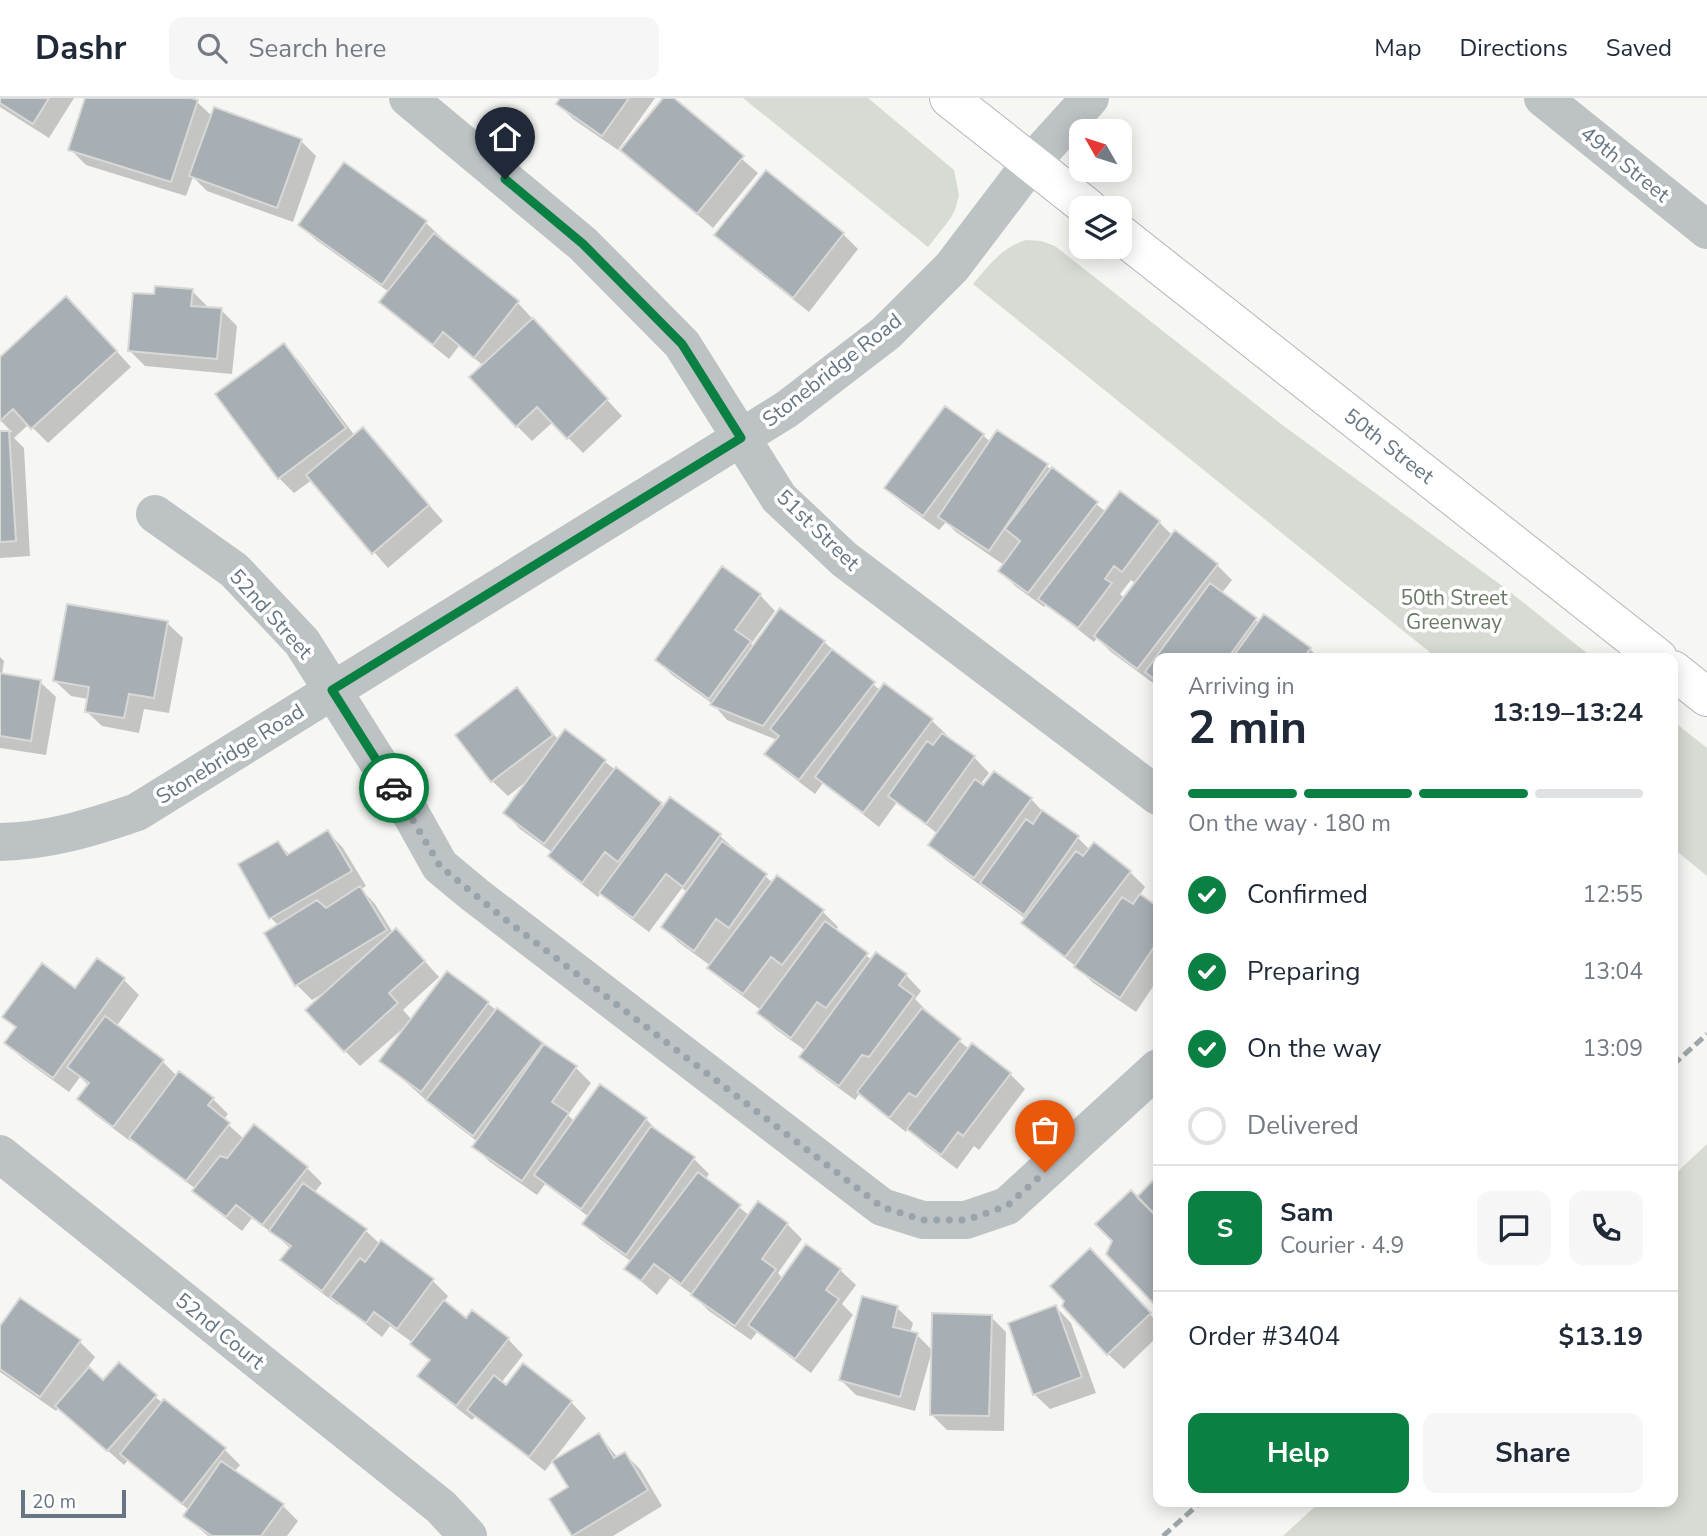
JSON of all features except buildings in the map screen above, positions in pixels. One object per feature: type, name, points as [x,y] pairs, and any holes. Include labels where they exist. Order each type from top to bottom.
[{"type":"main road","points":[[949,98],[1073,196]]},
{"type":"main road","name":"50th Street","points":[[1132,243],[1652,653]]},
{"type":"main road","points":[[1678,674],[1707,697]]},
{"type":"street","name":"51st Street","points":[[408,98],[583,244],[673,334],[682,344],[779,498],[844,559],[1153,792]]},
{"type":"street","name":"Stonebridge Road","points":[[0,842],[29,841],[65,835],[136,812],[787,409],[886,333],[952,267],[1031,163],[1090,98]]},
{"type":"street","name":"49th Street","points":[[1543,98],[1707,230]]},
{"type":"street","name":"52nd Street","points":[[155,514],[234,570],[302,642],[412,816],[440,866],[882,1207],[923,1220],[966,1220],[1007,1206],[1153,1073]]},
{"type":"street","name":"52nd Court","points":[[0,1154],[441,1507],[468,1536]]},
{"type":"green space","points":[[743,98],[868,98],[954,170],[959,195],[950,219],[928,247]]},
{"type":"green space","name":"50th Street Greenway","points":[[1026,240],[1055,246],[1281,424],[1505,588],[1587,653],[1431,653],[973,284],[1002,252]]},
{"type":"green space","points":[[1678,725],[1707,748],[1707,876],[1678,852]]},
{"type":"green space","points":[[1707,1144],[1707,1536],[1283,1536],[1315,1507],[1678,1507],[1678,1171]]},
{"type":"railway","points":[[1678,1060],[1707,1034]]},
{"type":"railway","points":[[1163,1536],[1195,1507]]},
{"type":"way so far","points":[[394,788],[440,866],[497,913],[882,1207],[923,1220],[966,1220],[1007,1206],[1045,1172]]},
{"type":"route","points":[[394,788],[332,690],[741,438],[682,344],[583,244],[505,179]]}]
